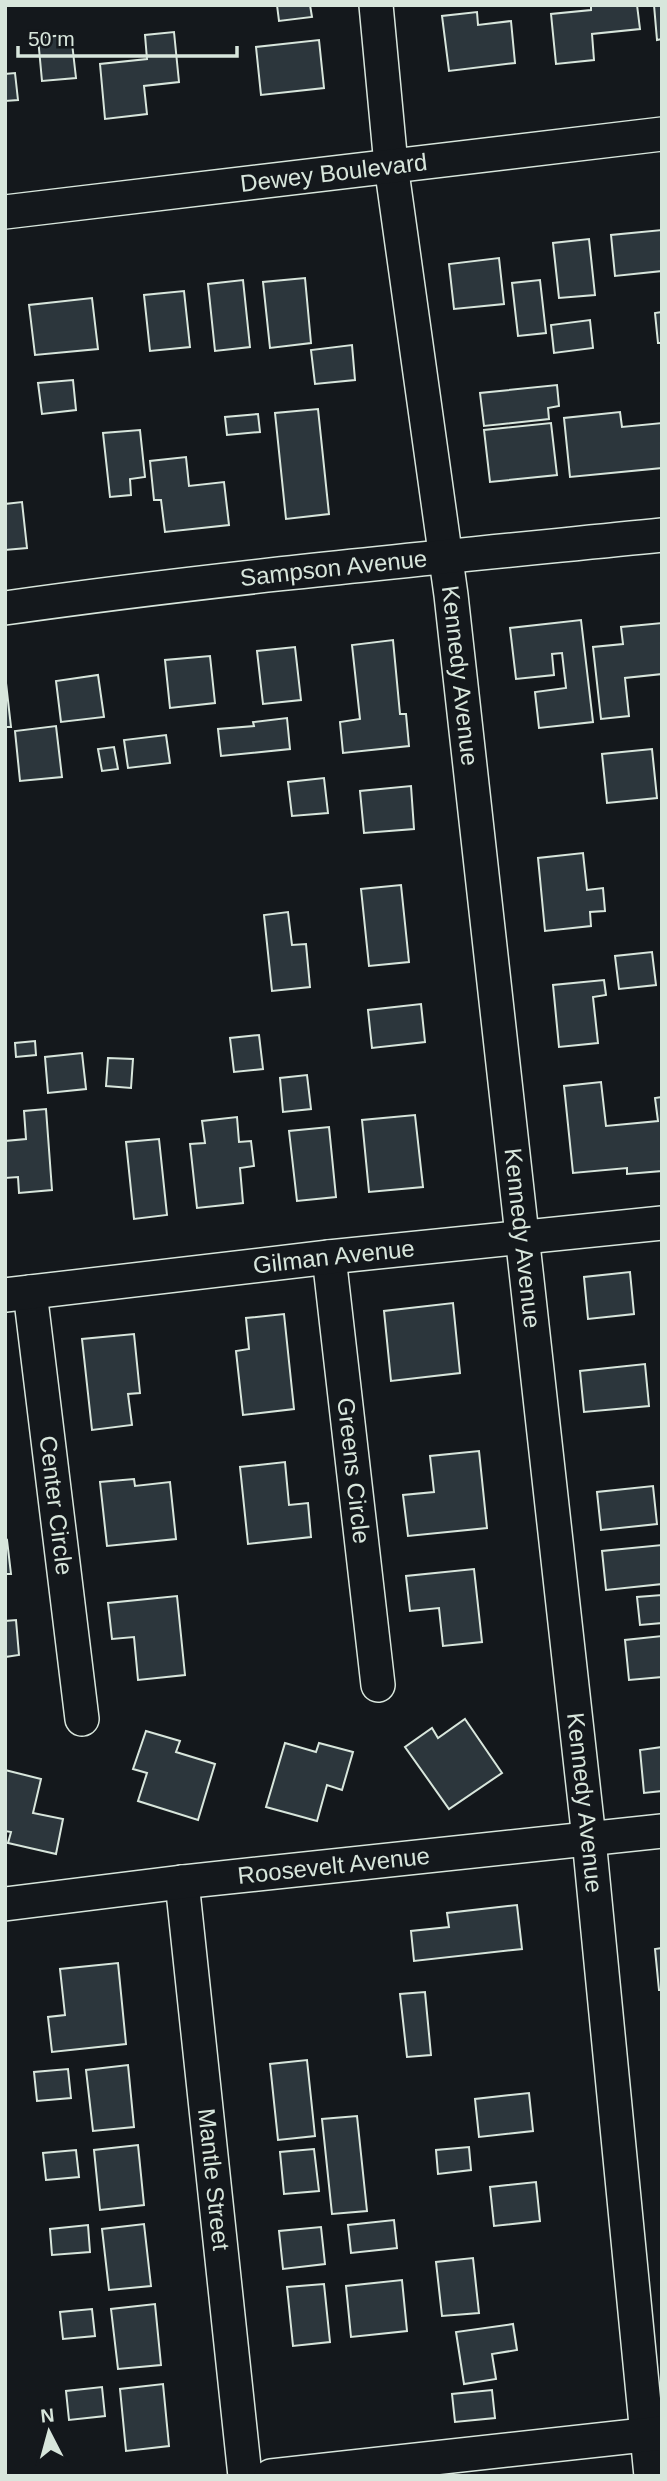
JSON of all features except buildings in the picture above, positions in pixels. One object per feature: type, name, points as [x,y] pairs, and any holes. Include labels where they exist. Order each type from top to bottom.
[{"type":"street","name":"Kennedy Avenue","points":[[376,5],[391,165],[447,556],[654,2434],[651,2476]]},
{"type":"street","name":"Dewey Boulevard","points":[[5,212],[662,134]]},
{"type":"street","name":"Sampson Avenue","points":[[5,608],[447,556],[662,536]]},
{"type":"street","name":"Gilman Avenue","points":[[18,1294],[329,1257],[662,1223]]},
{"type":"street","name":"Greens Circle","points":[[329,1257],[378,1685]]},
{"type":"street","name":"Center Circle","points":[[18,1294],[82,1719]]},
{"type":"street","name":"Roosevelt Avenue","points":[[5,1904],[662,1830]]},
{"type":"street","name":"Mantle Street","points":[[182,1882],[245,2476]]},
{"type":"street","points":[[271,2476],[654,2434]]}]
